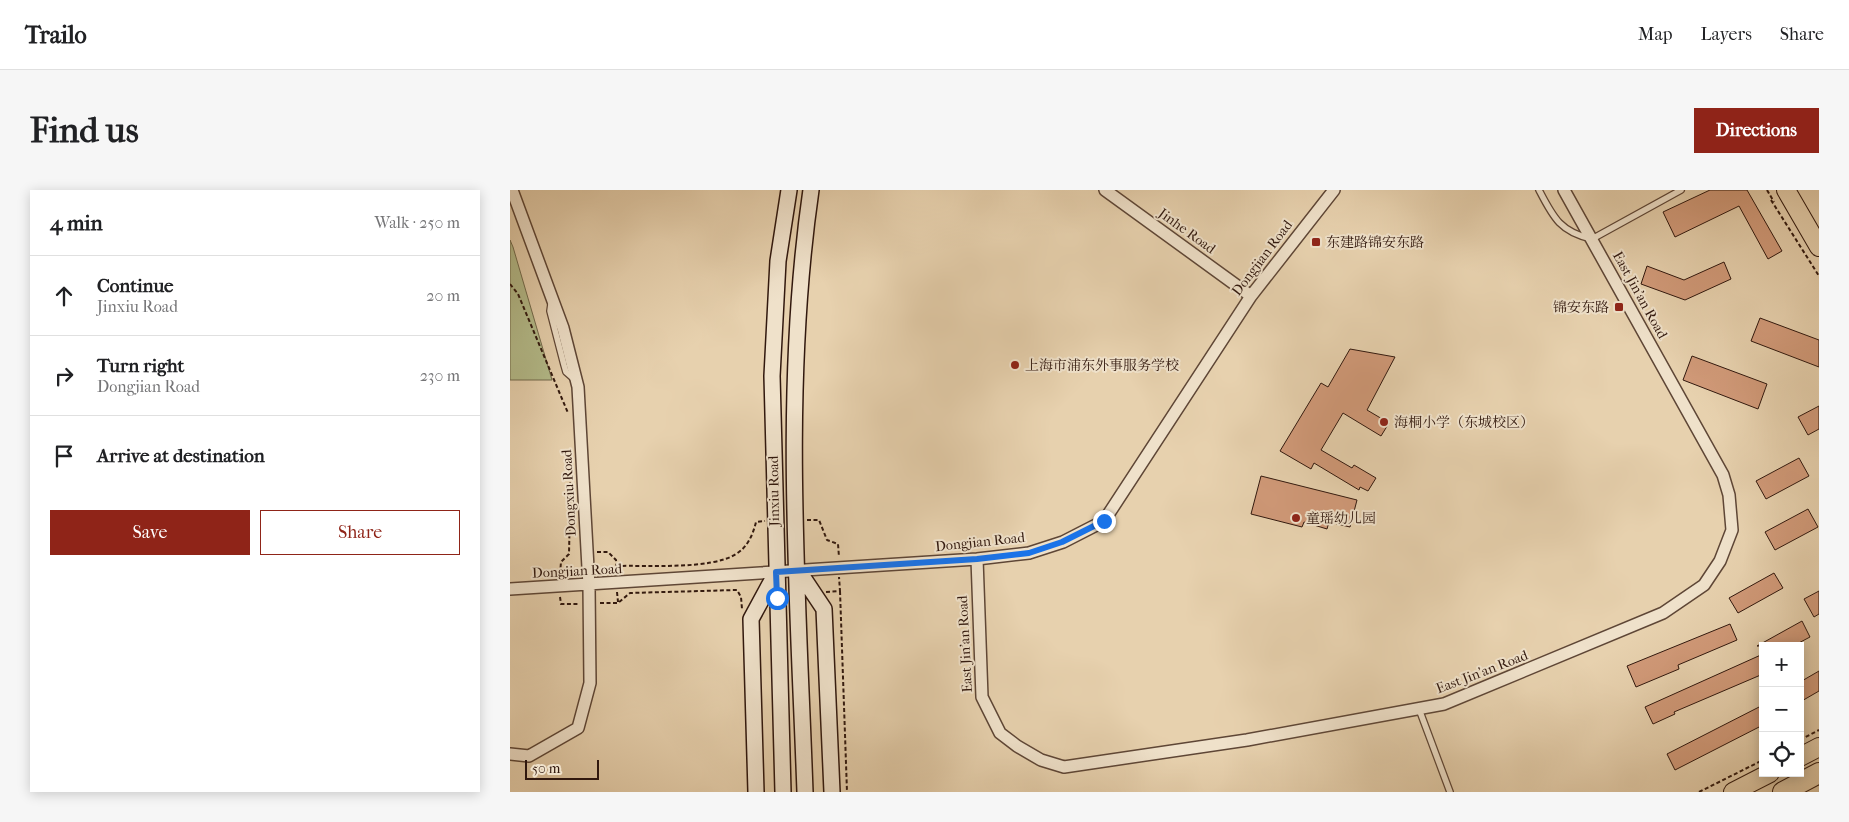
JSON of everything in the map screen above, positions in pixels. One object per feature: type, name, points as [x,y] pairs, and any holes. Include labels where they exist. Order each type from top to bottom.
[{"type":"highway","points":[[1782,792],[1819,773]]},
{"type":"main road","name":"Jinxiu Road","points":[[783,792],[772,376],[778,261],[789,190]]},
{"type":"main road","name":"Jinxiu Road","points":[[805,792],[796,520],[794,378],[803,241],[811,190]]},
{"type":"main road","points":[[1786,190],[1819,248]]},
{"type":"main road","points":[[798,570],[824,609],[832,792]]},
{"type":"main road","points":[[756,792],[751,619],[776,572]]},
{"type":"main road","points":[[1804,756],[1819,747]]},
{"type":"main road","points":[[1733,792],[1762,777]]},
{"type":"street","name":"Dongxiu Road","points":[[510,754],[529,756],[578,728],[590,683],[589,586],[577,382],[564,328],[512,190]]},
{"type":"street","name":"Jinhe Road","points":[[1105,190],[1251,296]]},
{"type":"street","name":"Dongjian Road","points":[[510,589],[589,586],[839,567],[977,559],[1029,553],[1062,542],[1104,521],[1251,296],[1334,190]]},
{"type":"street","name":"East Jin'an Road","points":[[977,559],[982,697],[1000,733],[1017,746],[1041,760],[1064,767],[1247,740],[1444,704],[1478,692],[1663,613],[1704,585],[1720,561],[1732,530],[1729,495],[1723,475],[1564,190]]},
{"type":"lane","points":[[1539,190],[1551,214],[1561,227],[1581,237],[1592,239],[1680,190]]},
{"type":"lane","points":[[1419,709],[1450,792]]},
{"type":"path","points":[[1767,190],[1787,225]]},
{"type":"path","points":[[1771,200],[1819,276]]},
{"type":"path","points":[[616,566],[717,562],[737,554],[743,548],[753,535],[756,522],[775,520]]},
{"type":"path","points":[[796,520],[819,520],[827,540],[838,544],[847,792]]},
{"type":"path","points":[[587,553],[608,552],[616,560],[618,603]]},
{"type":"path","points":[[813,592],[840,591]]},
{"type":"path","points":[[741,597],[764,595]]},
{"type":"path","points":[[1804,738],[1819,730]]},
{"type":"path","points":[[1699,792],[1759,762]]},
{"type":"green space","points":[[510,240],[513,247],[552,380],[510,380]]},
{"type":"building","points":[[1710,190],[1747,190],[1782,251],[1768,259],[1739,206],[1675,237],[1663,212]]},
{"type":"building","points":[[1724,262],[1731,279],[1685,300],[1641,284],[1647,266],[1684,280]]},
{"type":"building","points":[[1760,318],[1819,340],[1819,367],[1751,341]]},
{"type":"building","points":[[1350,349],[1395,357],[1367,410],[1389,423],[1381,436],[1343,413],[1321,450],[1352,468],[1354,465],[1376,478],[1368,491],[1360,487],[1359,490],[1314,463],[1311,469],[1280,451],[1321,383],[1328,387]]},
{"type":"building","points":[[1692,356],[1767,384],[1758,409],[1683,380]]},
{"type":"building","points":[[1819,406],[1819,429],[1808,435],[1798,417]]},
{"type":"building","points":[[1799,458],[1809,476],[1766,499],[1756,481]]},
{"type":"building","points":[[1261,476],[1357,500],[1350,527],[1329,522],[1327,529],[1304,522],[1302,527],[1251,514]]},
{"type":"building","points":[[1808,509],[1818,527],[1775,550],[1765,532]]},
{"type":"building","points":[[1774,573],[1783,588],[1738,613],[1729,598]]},
{"type":"building","points":[[1819,591],[1819,614],[1814,617],[1804,599]]},
{"type":"building","points":[[1802,621],[1810,637],[1801,642],[1764,642]]},
{"type":"building","points":[[1730,624],[1737,640],[1678,665],[1679,669],[1636,687],[1627,666]]},
{"type":"building","points":[[1759,656],[1759,676],[1674,712],[1675,714],[1653,724],[1645,707]]},
{"type":"building","points":[[1819,671],[1819,691],[1804,700],[1804,687],[1804,680]]},
{"type":"building","points":[[1759,707],[1759,727],[1675,770],[1667,754]]},
{"type":"place","name":"东建路锦安东路","points":[[1316,242]]},
{"type":"place","name":"锦安东路","points":[[1619,307]]},
{"type":"place","name":"上海市浦东外事服务学校","points":[[1015,365]]},
{"type":"place","name":"海桐小学（东城校区）","points":[[1384,422]]},
{"type":"place","name":"童瑶幼儿园","points":[[1296,518]]},
{"type":"route","points":[[777,598],[776,572],[977,559],[1029,553],[1062,542],[1104,521]]}]
